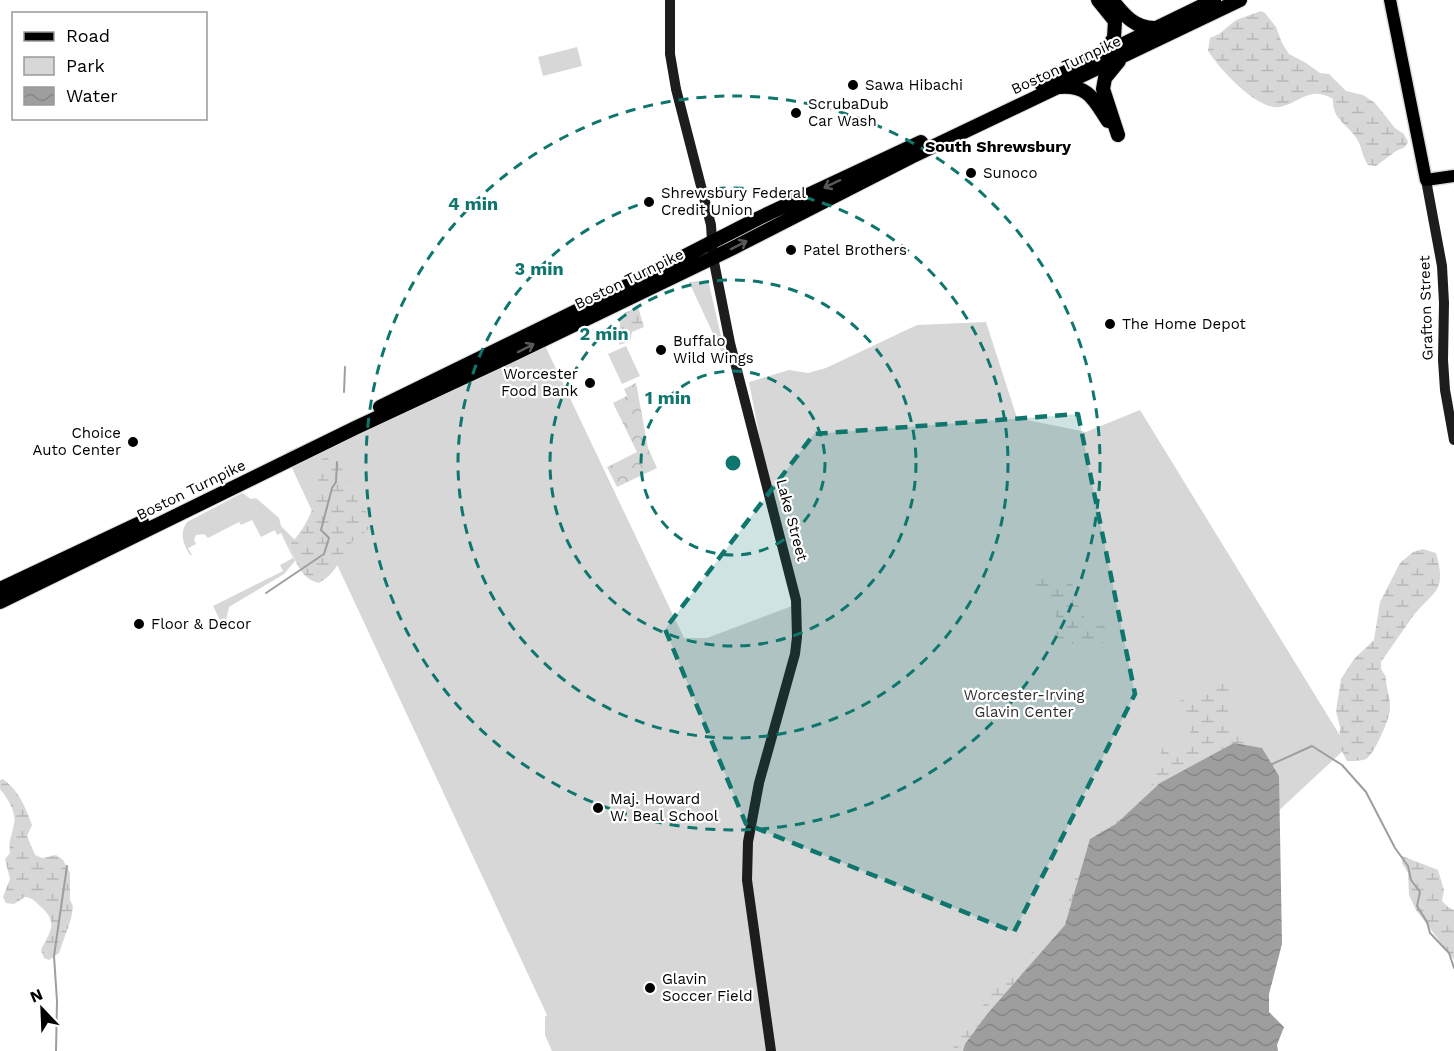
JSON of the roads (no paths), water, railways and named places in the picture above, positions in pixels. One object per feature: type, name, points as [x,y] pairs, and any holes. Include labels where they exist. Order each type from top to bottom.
[{"type":"highway","points":[[1098,0],[1115,21],[1113,39],[1102,54]]},
{"type":"highway","points":[[1112,0],[1125,16],[1138,25],[1156,28]]},
{"type":"highway","name":"Boston Turnpike","points":[[0,590],[603,298],[713,241],[1214,0]]},
{"type":"highway","name":"Boston Turnpike","points":[[0,602],[345,433],[507,358],[1239,0]]},
{"type":"highway","points":[[1055,88],[1081,89],[1088,93],[1118,135],[1103,89],[1103,82],[1108,71],[1125,55]]},
{"type":"main road","name":"Lake Street","points":[[670,0],[671,68],[711,225],[713,257],[730,343],[796,600],[795,654],[759,783],[748,842],[747,880],[771,1051]]},
{"type":"main road","name":"Grafton Street","points":[[1390,0],[1442,266],[1445,390],[1454,440]]},
{"type":"main road","points":[[1426,180],[1454,176]]},
{"type":"water","points":[[1234,743],[1262,748],[1279,776],[1282,944],[1269,994],[1269,1012],[1284,1027],[1277,1045],[1278,1051],[963,1051],[965,1044],[988,1013],[1065,925],[1090,839],[1116,824],[1160,783]]},
{"type":"waterway","points":[[344,392],[345,367]]},
{"type":"waterway","points":[[266,593],[324,554],[329,538],[321,530],[332,488],[336,482],[337,462]]},
{"type":"waterway","points":[[1270,765],[1312,746],[1342,765],[1366,792],[1395,848],[1408,866],[1411,880],[1420,892],[1417,906],[1427,922],[1430,933],[1449,953],[1454,968]]},
{"type":"waterway","points":[[56,1051],[57,1001],[54,956],[67,866]]},
{"type":"place","name":"Sawa Hibachi","points":[[853,85]]},
{"type":"place","name":"ScrubaDub Car Wash","points":[[796,113]]},
{"type":"place","name":"Sunoco","points":[[971,173]]},
{"type":"place","name":"Shrewsbury Federal Credit Union","points":[[649,202]]},
{"type":"place","name":"Patel Brothers","points":[[791,250]]},
{"type":"place","name":"The Home Depot","points":[[1110,324]]},
{"type":"place","name":"Buffalo Wild Wings","points":[[661,350]]},
{"type":"place","name":"Worcester Food Bank","points":[[590,383]]},
{"type":"place","name":"Choice Auto Center","points":[[133,442]]},
{"type":"place","name":"Floor & Decor","points":[[139,624]]},
{"type":"place","name":"Maj. Howard W. Beal School","points":[[598,808]]},
{"type":"place","name":"Glavin Soccer Field","points":[[650,988]]},
{"type":"district","name":"South Shrewsbury","points":[[998,146]]},
{"type":"park label","name":"Worcester-Irving Glavin Center","points":[[1024,704]]}]
